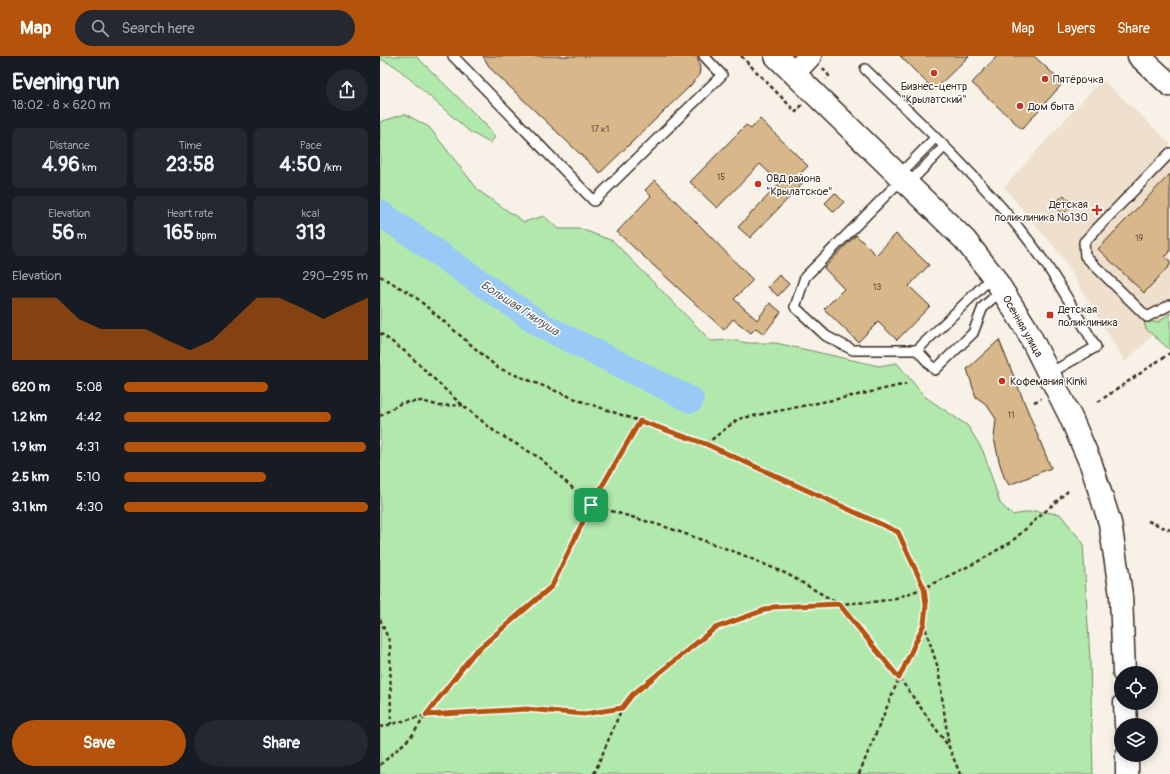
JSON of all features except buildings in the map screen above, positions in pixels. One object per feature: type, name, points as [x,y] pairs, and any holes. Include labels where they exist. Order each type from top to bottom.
[{"type":"main road","name":"Осенняя улица","points":[[776,56],[965,240],[998,283],[1026,328],[1050,373],[1091,464],[1110,523],[1121,595],[1124,666]]},
{"type":"main road","points":[[794,73],[810,56]]},
{"type":"main road","points":[[1139,56],[1170,85]]},
{"type":"main road","points":[[1127,762],[1127,774]]},
{"type":"lane","points":[[453,56],[594,201],[722,75],[704,56]]},
{"type":"lane","points":[[865,69],[969,171],[1027,238],[1057,282],[1096,347],[1050,373]]},
{"type":"lane","points":[[936,138],[903,179],[805,278],[795,307],[826,336],[853,350],[917,350],[998,283]]},
{"type":"lane","points":[[903,179],[944,147]]},
{"type":"lane","points":[[1170,153],[1084,242],[1085,256],[1147,317],[1170,305]]},
{"type":"lane","points":[[917,350],[935,370],[973,333],[983,307],[998,283]]},
{"type":"path","points":[[741,56],[796,112]]},
{"type":"path","points":[[380,276],[413,295],[498,368],[580,401],[706,444],[898,532],[924,588],[926,605],[924,624],[899,678],[859,774]]},
{"type":"path","points":[[380,333],[407,353],[463,405],[494,431],[540,458],[591,505],[669,528],[738,553],[787,574],[839,604],[899,678],[949,747],[960,774]]},
{"type":"path","points":[[1098,402],[1170,353]]},
{"type":"path","points":[[706,444],[738,419],[906,384]]},
{"type":"path","points":[[380,416],[401,402],[422,401],[440,406],[463,405]]},
{"type":"path","points":[[380,765],[411,738],[426,715],[474,653],[552,586],[591,505],[640,421]]},
{"type":"path","points":[[594,774],[622,708],[632,695],[715,628],[773,607],[839,604],[893,599],[924,588],[977,562],[1011,542],[1068,491]]},
{"type":"path","points":[[1148,521],[1170,530]]},
{"type":"path","points":[[380,619],[390,643],[391,724]]},
{"type":"path","points":[[924,624],[938,668],[949,747]]},
{"type":"path","points":[[380,727],[426,715],[526,709],[584,714],[622,708]]},
{"type":"shaded area","name":"Детская поликлиника №130","points":[[1102,79],[1170,143],[1170,319],[1125,362],[1060,254],[1004,187]]},
{"type":"green space","points":[[380,56],[416,56],[485,124],[495,137],[490,143],[470,132],[395,66],[380,59]]},
{"type":"green space","points":[[405,114],[429,127],[479,191],[524,222],[544,216],[558,229],[581,229],[613,241],[711,341],[731,340],[748,343],[776,343],[879,366],[897,363],[924,396],[968,426],[983,451],[1000,503],[1012,515],[1035,511],[1060,514],[1083,543],[1090,659],[1093,774],[380,774],[380,122]]},
{"type":"green space","points":[[1170,313],[1170,350],[1146,329],[1144,322],[1159,322]]},
{"type":"waterway","name":"Большая Гнилуша","points":[[380,213],[543,326],[691,400]]},
{"type":"place","name":"Бизнес-центр \"Крылатский\"","points":[[934,73]]},
{"type":"place","name":"Пятёрочка","points":[[1045,79]]},
{"type":"place","name":"Дом быта","points":[[1020,106]]},
{"type":"place","name":"ОВД района \"Крылатское\"","points":[[758,184]]},
{"type":"place","name":"Детская поликлиника №130","points":[[1097,210]]},
{"type":"place","name":"Детская поликлиника","points":[[1050,315]]},
{"type":"place","name":"Кофемания Kinki","points":[[1002,381]]},
{"type":"route","points":[[640,421],[706,444],[898,532],[924,588],[926,605],[924,624],[899,678],[839,604],[773,607],[715,628],[632,695],[622,708],[584,714],[526,709],[426,715],[474,653],[552,586],[591,505],[640,421]]}]
